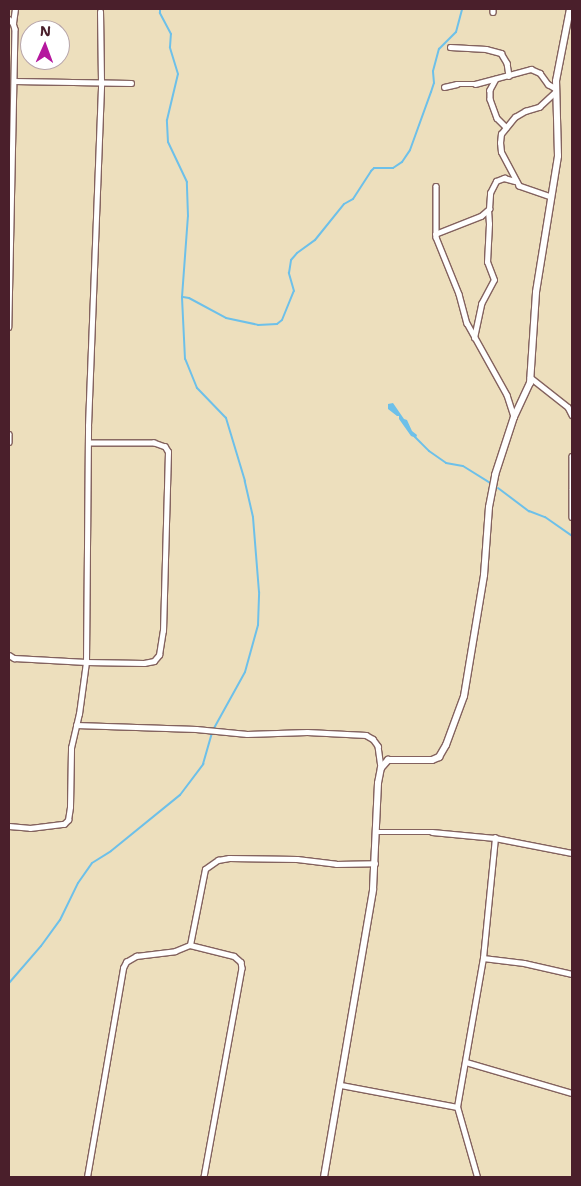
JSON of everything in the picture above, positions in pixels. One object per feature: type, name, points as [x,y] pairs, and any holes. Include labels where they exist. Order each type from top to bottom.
[{"type":"street","points":[[9,328],[15,9]]},
{"type":"street","points":[[381,768],[388,760],[432,760],[439,757],[462,704],[484,575],[494,483],[514,417],[528,390],[530,347],[536,292],[559,151],[555,90],[558,61],[570,9]]},
{"type":"street","points":[[9,826],[64,824],[68,820],[70,807],[71,748],[86,662],[89,442],[101,82],[100,12]]},
{"type":"street","points":[[9,19],[14,23]]},
{"type":"street","points":[[450,48],[486,49],[501,53],[507,63],[509,76]]},
{"type":"street","points":[[444,87],[457,84],[474,84],[526,70],[536,70],[555,90]]},
{"type":"street","points":[[496,79],[490,90],[490,99],[497,118],[506,127]]},
{"type":"street","points":[[14,81],[131,82]]},
{"type":"street","points":[[551,197],[519,186],[501,152],[500,143],[506,127],[515,117],[525,111],[539,107],[555,90]]},
{"type":"street","points":[[474,338],[481,304],[494,280],[487,262],[490,192],[496,181],[504,178],[515,181]]},
{"type":"street","points":[[436,186],[435,234],[474,338],[507,395],[514,417]]},
{"type":"street","points":[[435,234],[488,211]]},
{"type":"street","points":[[530,377],[568,407],[572,415]]},
{"type":"street","points":[[9,434],[9,442]]},
{"type":"street","points":[[9,655],[14,658],[144,663],[154,661],[160,655],[163,631],[168,452],[160,444],[89,442]]},
{"type":"street","points":[[572,456],[572,517]]},
{"type":"street","points":[[76,725],[196,729],[242,734],[307,732],[366,735],[373,739],[378,746],[381,768],[378,783],[373,889],[324,1177]]},
{"type":"street","points":[[376,832],[432,832],[496,838],[572,853]]},
{"type":"street","points":[[477,1177],[457,1107],[483,958],[496,838]]},
{"type":"street","points":[[190,945],[206,868],[218,860],[283,858],[336,864],[375,863]]},
{"type":"street","points":[[87,1177],[123,968],[126,962],[136,956],[175,951],[190,945],[234,956],[241,962],[242,968],[204,1177]]},
{"type":"street","points":[[483,958],[524,963],[572,974]]},
{"type":"street","points":[[466,1062],[572,1093]]},
{"type":"street","points":[[340,1085],[457,1107]]},
{"type":"water","points":[[393,403],[404,419],[407,420],[412,431],[417,435],[416,438],[411,436],[399,419],[399,416],[388,409],[388,404]]},
{"type":"waterway","points":[[9,983],[41,946],[60,920],[78,883],[92,863],[111,851],[180,795],[203,764],[213,730],[245,672],[258,625],[259,592],[253,517],[245,481],[226,418],[197,388],[185,359],[182,297],[188,216],[187,182],[168,142],[167,120],[178,74],[170,47],[171,34],[160,13],[160,9]]},
{"type":"waterway","points":[[183,297],[189,298],[226,318],[258,325],[277,324],[282,320],[294,291],[289,273],[291,260],[297,253],[315,240],[344,204],[353,199],[374,168],[393,168],[402,162],[410,150],[434,83],[433,71],[439,49],[456,32],[462,9]]},
{"type":"waterway","points":[[415,437],[429,451],[446,463],[463,466],[489,482]]},
{"type":"waterway","points":[[498,488],[529,511],[545,517],[572,536]]}]
